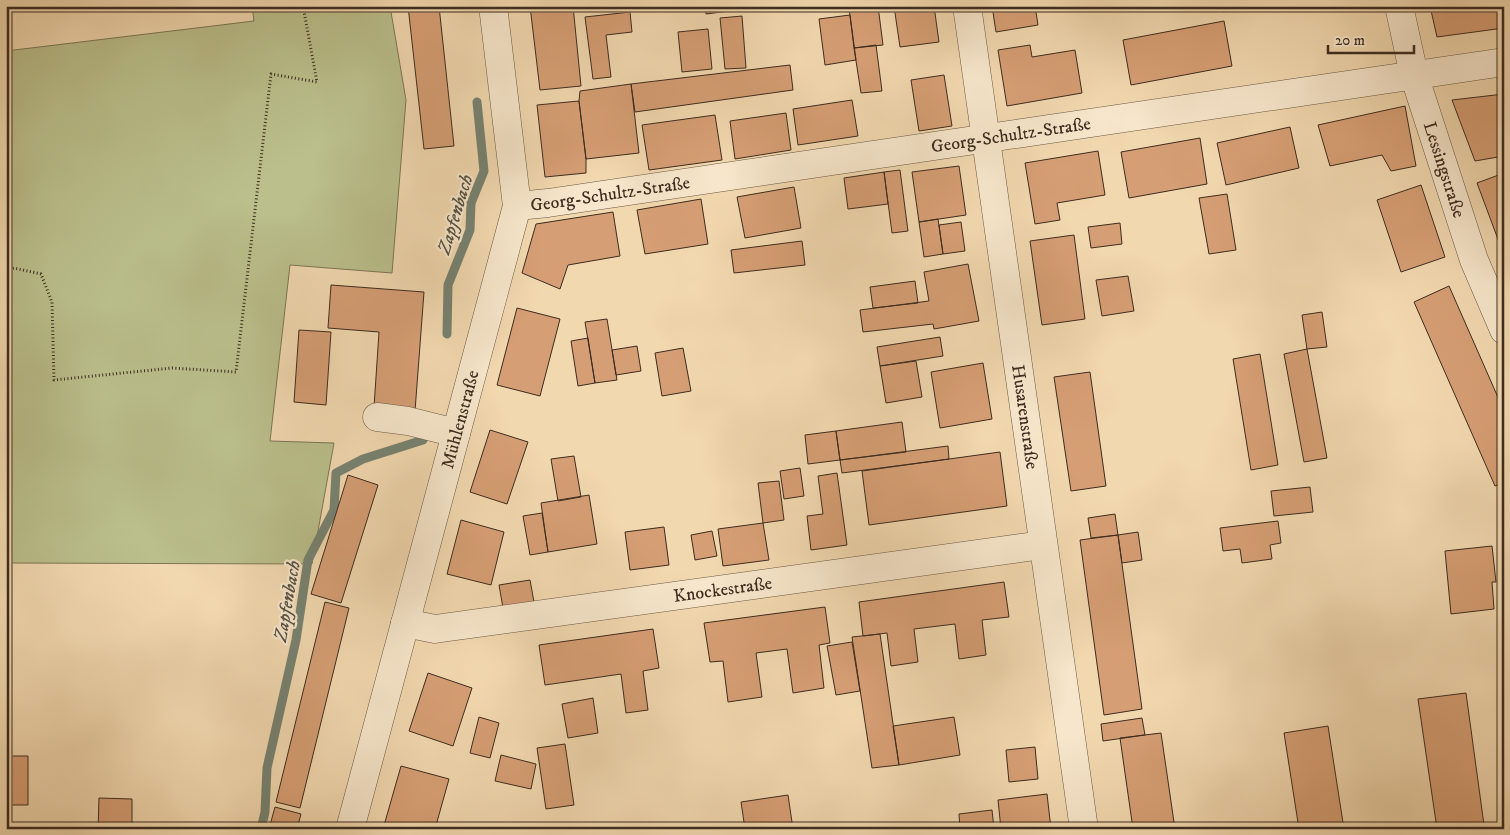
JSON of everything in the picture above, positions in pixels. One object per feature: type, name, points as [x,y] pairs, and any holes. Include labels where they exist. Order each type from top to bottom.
[{"type":"street","name":"Mühlenstraße","points":[[350,829],[518,206],[493,6]]},
{"type":"street","name":"Husarenstraße","points":[[967,6],[1084,829]]},
{"type":"street","name":"Lessingstraße","points":[[1399,6],[1414,75],[1474,260],[1504,330]]},
{"type":"street","name":"Georg-Schultz-Straße","points":[[518,206],[1504,62]]},
{"type":"street","points":[[377,417],[408,421],[456,433]]},
{"type":"street","name":"Knockestraße","points":[[404,623],[435,629],[449,628],[1043,545]]},
{"type":"path","points":[[6,270],[14,268],[41,274],[52,302],[54,380],[172,368],[236,372],[271,74],[317,82],[303,6]]},
{"type":"green space","points":[[252,6],[390,6],[406,100],[392,273],[290,265],[270,441],[334,443],[312,564],[6,563],[6,51],[254,21]]},
{"type":"building","points":[[408,6],[439,6],[454,146],[424,149]]},
{"type":"building","points":[[530,6],[573,6],[581,86],[540,90]]},
{"type":"building","points":[[705,6],[729,6],[729,11],[706,14]]},
{"type":"building","points":[[878,6],[883,45],[854,48],[849,8]]},
{"type":"building","points":[[894,6],[934,6],[939,42],[900,47]]},
{"type":"building","points":[[992,6],[1035,6],[1038,25],[996,32]]},
{"type":"building","points":[[1222,6],[1257,6],[1223,12]]},
{"type":"building","points":[[1430,6],[1504,6],[1504,28],[1437,37]]},
{"type":"building","points":[[630,12],[632,32],[606,35],[611,77],[593,79],[585,17]]},
{"type":"building","points":[[850,15],[856,60],[825,65],[819,19]]},
{"type":"building","points":[[742,16],[746,68],[725,69],[720,18]]},
{"type":"building","points":[[1224,21],[1232,66],[1131,85],[1123,40]]},
{"type":"building","points":[[708,29],[712,69],[682,72],[678,32]]},
{"type":"building","points":[[876,45],[882,91],[861,93],[854,48]]},
{"type":"building","points":[[1030,45],[1032,57],[1075,50],[1082,93],[1007,106],[998,50]]},
{"type":"building","points":[[790,65],[793,90],[635,112],[631,84]]},
{"type":"building","points":[[944,75],[952,126],[919,131],[911,80]]},
{"type":"building","points":[[631,84],[639,153],[586,159],[579,101],[580,91]]},
{"type":"building","points":[[1504,94],[1504,136],[1500,136],[1504,156],[1475,161],[1452,100]]},
{"type":"building","points":[[852,100],[858,136],[798,145],[793,109]]},
{"type":"building","points":[[579,101],[586,173],[545,177],[537,105]]},
{"type":"building","points":[[1405,106],[1416,166],[1391,171],[1382,155],[1330,166],[1318,125]]},
{"type":"building","points":[[786,113],[791,150],[735,159],[730,121]]},
{"type":"building","points":[[715,115],[722,160],[649,170],[642,125]]},
{"type":"building","points":[[1290,127],[1299,168],[1226,185],[1217,143]]},
{"type":"building","points":[[1200,138],[1207,184],[1129,198],[1121,152]]},
{"type":"building","points":[[1098,151],[1105,195],[1057,203],[1060,220],[1035,224],[1025,163]]},
{"type":"building","points":[[959,166],[966,215],[919,222],[912,172]]},
{"type":"building","points":[[900,170],[908,231],[892,233],[884,172]]},
{"type":"building","points":[[884,172],[888,204],[848,209],[844,178]]},
{"type":"building","points":[[1504,173],[1504,250],[1502,250],[1477,183]]},
{"type":"building","points":[[1421,185],[1445,257],[1401,272],[1377,200]]},
{"type":"building","points":[[794,187],[801,228],[745,238],[737,197]]},
{"type":"building","points":[[1227,194],[1236,250],[1209,254],[1199,198]]},
{"type":"building","points":[[701,199],[708,244],[645,254],[637,210]]},
{"type":"building","points":[[613,212],[620,256],[568,265],[560,289],[522,273],[536,224]]},
{"type":"building","points":[[938,219],[943,254],[924,257],[919,222]]},
{"type":"building","points":[[961,222],[965,251],[943,254],[939,225]]},
{"type":"building","points":[[1120,223],[1122,244],[1091,248],[1088,227]]},
{"type":"building","points":[[1074,235],[1085,319],[1042,325],[1030,241]]},
{"type":"building","points":[[802,241],[805,265],[734,273],[731,250]]},
{"type":"building","points":[[968,264],[979,321],[934,329],[933,324],[863,332],[860,310],[929,301],[924,272]]},
{"type":"building","points":[[1128,276],[1134,311],[1102,316],[1096,280]]},
{"type":"building","points":[[915,281],[918,303],[873,308],[870,287]]},
{"type":"building","points":[[331,285],[424,292],[415,411],[374,407],[379,332],[328,328]]},
{"type":"building","points":[[1449,286],[1504,411],[1504,483],[1495,486],[1414,302]]},
{"type":"building","points":[[517,308],[560,319],[540,396],[497,385]]},
{"type":"building","points":[[1322,312],[1327,347],[1307,349],[1302,315]]},
{"type":"building","points":[[607,319],[617,380],[595,383],[585,322]]},
{"type":"building","points":[[299,330],[331,332],[326,405],[294,402]]},
{"type":"building","points":[[940,337],[943,356],[880,366],[877,347]]},
{"type":"building","points":[[588,338],[595,383],[578,386],[571,341]]},
{"type":"building","points":[[637,346],[641,371],[616,375],[612,350]]},
{"type":"building","points":[[683,348],[691,391],[662,396],[655,353]]},
{"type":"building","points":[[1307,349],[1327,458],[1304,462],[1284,354]]},
{"type":"building","points":[[1260,354],[1278,465],[1251,470],[1233,359]]},
{"type":"building","points":[[916,361],[922,397],[886,403],[880,366]]},
{"type":"building","points":[[983,363],[992,419],[940,428],[931,372]]},
{"type":"building","points":[[1090,372],[1106,486],[1071,491],[1054,377]]},
{"type":"building","points":[[902,422],[906,452],[840,460],[836,431]]},
{"type":"building","points":[[490,430],[528,442],[507,504],[470,492]]},
{"type":"building","points":[[836,431],[840,460],[808,464],[805,435]]},
{"type":"building","points":[[948,446],[949,459],[842,473],[840,460]]},
{"type":"building","points":[[1000,452],[1007,506],[869,525],[862,471]]},
{"type":"building","points":[[574,456],[581,497],[558,501],[551,459]]},
{"type":"building","points":[[800,468],[804,496],[784,499],[780,471]]},
{"type":"building","points":[[837,473],[847,545],[811,550],[807,516],[823,514],[818,476]]},
{"type":"building","points":[[348,475],[378,485],[341,603],[311,594]]},
{"type":"building","points":[[779,481],[784,520],[763,523],[758,483]]},
{"type":"building","points":[[1310,487],[1313,512],[1274,516],[1271,491]]},
{"type":"building","points":[[589,495],[597,544],[548,552],[541,503]]},
{"type":"building","points":[[542,513],[548,552],[530,555],[523,516]]},
{"type":"building","points":[[1115,514],[1118,535],[1091,538],[1088,518]]},
{"type":"building","points":[[461,520],[504,532],[491,585],[447,574]]},
{"type":"building","points":[[1278,521],[1281,543],[1270,545],[1272,559],[1242,563],[1240,549],[1223,551],[1220,528]]},
{"type":"building","points":[[763,523],[769,560],[723,566],[718,529]]},
{"type":"building","points":[[664,527],[669,565],[630,570],[625,532]]},
{"type":"building","points":[[712,531],[717,556],[695,560],[691,535]]},
{"type":"building","points":[[1138,532],[1142,560],[1122,563],[1118,535]]},
{"type":"building","points":[[1118,535],[1142,709],[1104,715],[1080,540]]},
{"type":"building","points":[[1492,546],[1496,582],[1492,582],[1494,609],[1451,614],[1445,551]]},
{"type":"building","points":[[530,580],[534,602],[503,608],[499,585]]},
{"type":"building","points":[[1004,582],[1009,617],[982,620],[986,655],[959,659],[955,624],[914,629],[918,662],[891,666],[887,633],[863,636],[859,602]]},
{"type":"building","points":[[325,602],[349,608],[300,808],[276,802]]},
{"type":"building","points":[[825,607],[830,643],[819,645],[824,688],[793,693],[787,649],[756,653],[762,697],[728,702],[723,661],[710,662],[704,623]]},
{"type":"building","points":[[653,629],[659,668],[643,671],[648,710],[626,713],[621,674],[545,685],[539,645]]},
{"type":"building","points":[[880,634],[899,765],[872,768],[852,637]]},
{"type":"building","points":[[852,642],[860,691],[836,695],[827,646]]},
{"type":"building","points":[[428,673],[472,688],[453,746],[409,731]]},
{"type":"building","points":[[1466,693],[1484,825],[1458,829],[1437,829],[1418,699]]},
{"type":"building","points":[[593,698],[598,733],[568,738],[562,704]]},
{"type":"building","points":[[479,717],[499,723],[490,758],[470,753]]},
{"type":"building","points":[[954,717],[960,755],[899,765],[893,726]]},
{"type":"building","points":[[1142,718],[1145,735],[1103,741],[1101,724]]},
{"type":"building","points":[[1328,726],[1344,829],[1299,829],[1284,733]]},
{"type":"building","points":[[1161,733],[1175,829],[1133,829],[1120,738]]},
{"type":"building","points":[[565,744],[574,805],[546,809],[537,748]]},
{"type":"building","points":[[1035,747],[1038,779],[1009,782],[1006,750]]},
{"type":"building","points":[[501,755],[536,764],[531,789],[495,781]]},
{"type":"building","points":[[6,756],[28,756],[28,805],[6,805]]},
{"type":"building","points":[[401,766],[449,779],[435,829],[383,829]]},
{"type":"building","points":[[1047,794],[1051,829],[1001,829],[998,800]]},
{"type":"building","points":[[788,795],[793,829],[745,829],[741,802]]},
{"type":"building","points":[[99,798],[132,799],[132,829],[98,829]]},
{"type":"building","points":[[275,807],[301,814],[297,829],[269,829]]},
{"type":"building","points":[[992,810],[994,829],[960,829],[959,814]]},
{"type":"building","points":[[468,824],[488,829],[467,829]]},
{"type":"waterway","name":"Zapfenbach","points":[[447,334],[448,285],[470,230],[471,203],[484,171],[477,102]]},
{"type":"waterway","name":"Zapfenbach","points":[[261,829],[265,812],[267,768],[296,640],[308,560],[334,510],[336,473],[363,459],[423,440]]}]
